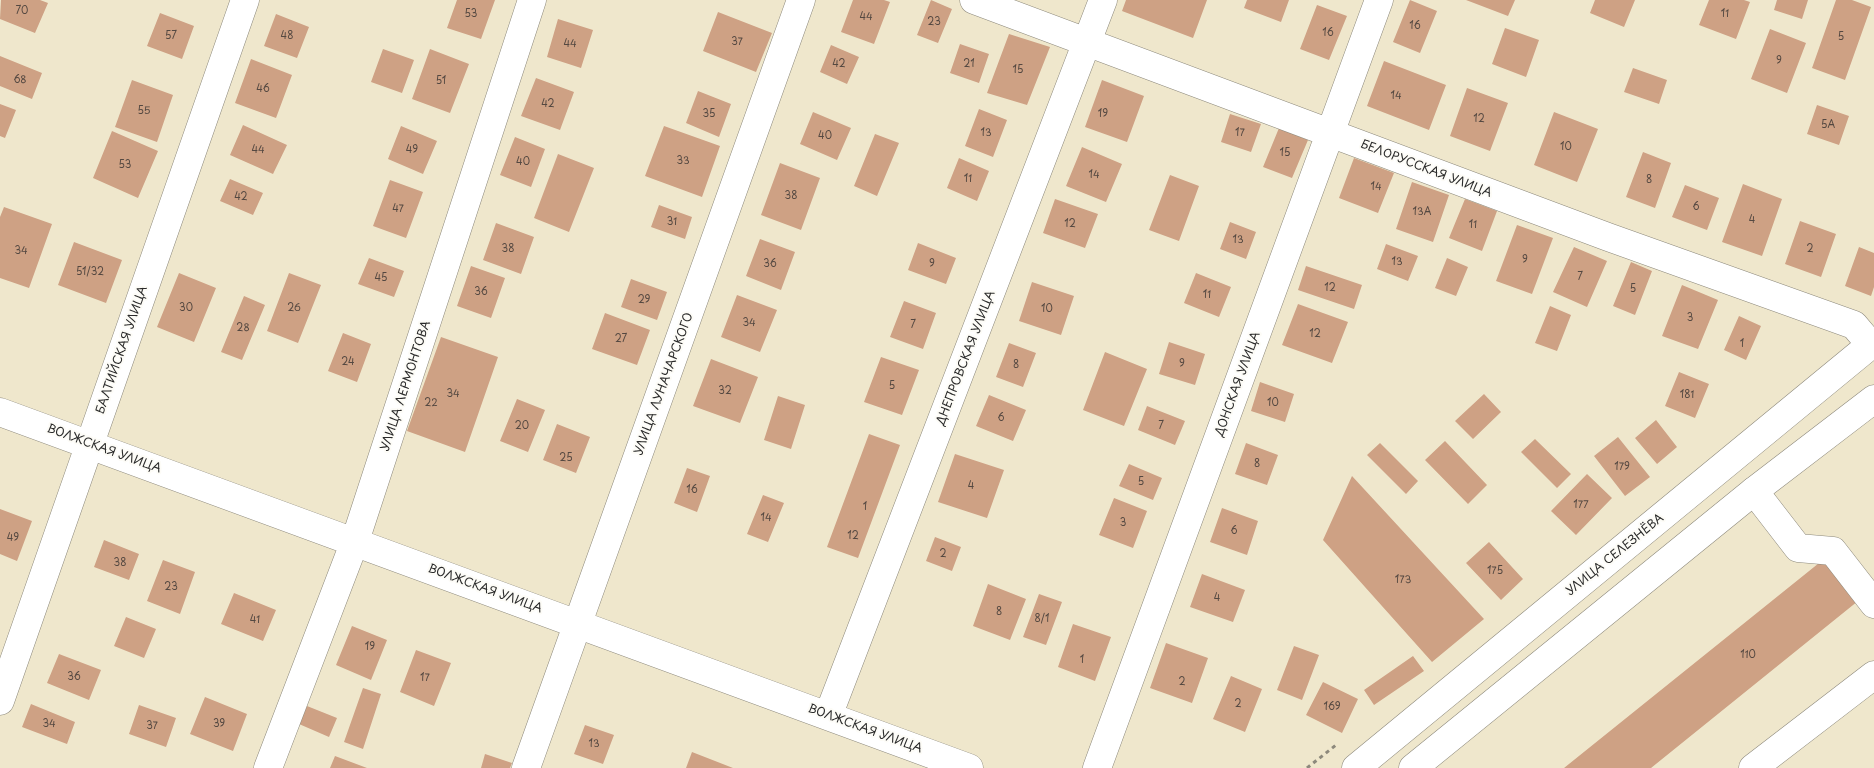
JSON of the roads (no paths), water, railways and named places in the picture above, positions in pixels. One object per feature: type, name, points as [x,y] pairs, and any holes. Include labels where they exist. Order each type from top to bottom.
[{"type":"street","name":"БАЛТИЙСКАЯ УЛИЦА","points":[[0,701],[245,0]]},
{"type":"street","name":"УЛИЦА ЛЕРМОНТОВА","points":[[268,768],[355,541],[532,0]]},
{"type":"street","name":"УЛИЦА ЛУНАЧАРСКОГО","points":[[526,768],[801,0]]},
{"type":"street","name":"БЕЛОРУССКАЯ УЛИЦА","points":[[974,0],[1608,237],[1854,325],[1872,343]]},
{"type":"street","name":"ДНЕПРОВСКАЯ УЛИЦА","points":[[828,716],[1088,42],[1102,0]]},
{"type":"street","name":"ДОНСКАЯ УЛИЦА","points":[[1097,768],[1379,0]]},
{"type":"street","name":"УЛИЦА СЕЛЕЗНЁВА","points":[[1356,768],[1872,343]]},
{"type":"street","points":[[1413,768],[1754,491],[1874,399]]},
{"type":"street","name":"ВОЛЖСКАЯ УЛИЦА","points":[[0,412],[969,768]]},
{"type":"street","points":[[1754,491],[1798,548],[1834,551],[1874,604]]},
{"type":"street","points":[[1753,768],[1874,675]]}]
